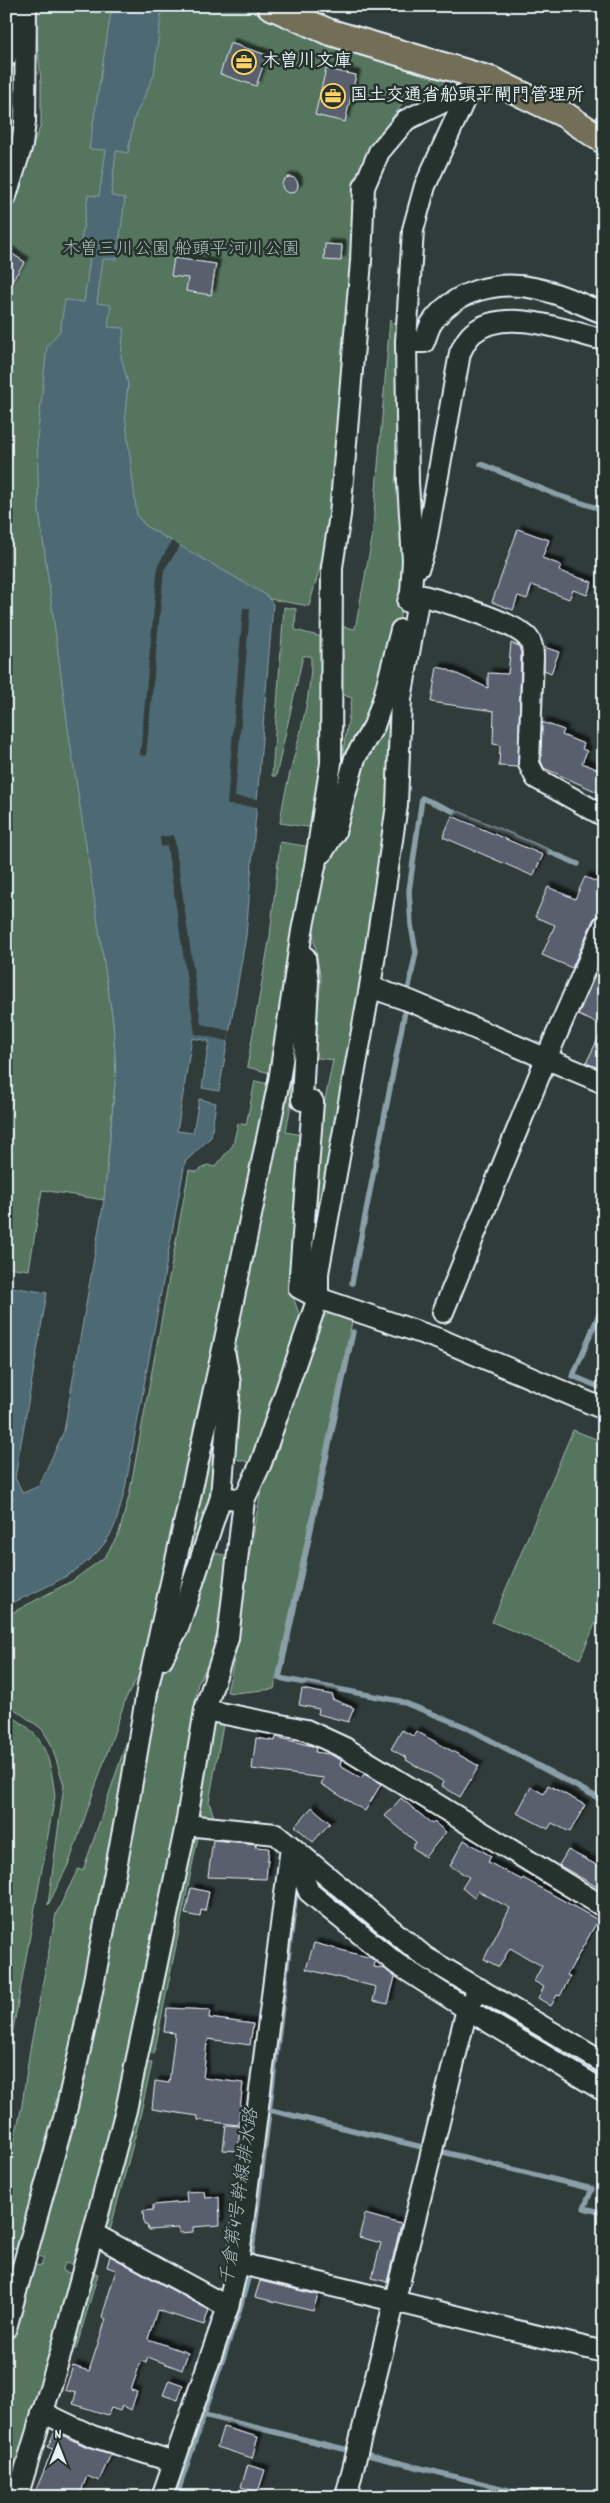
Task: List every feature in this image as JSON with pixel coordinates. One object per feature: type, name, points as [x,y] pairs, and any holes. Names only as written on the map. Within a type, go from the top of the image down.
[{"type":"main road","points":[[270,6],[329,32],[492,80],[565,116],[604,141]]},
{"type":"street","points":[[6,57],[11,28],[18,6]]},
{"type":"street","points":[[6,196],[22,145],[25,122],[26,6]]},
{"type":"street","points":[[6,2328],[66,2111],[128,1806],[148,1686],[223,1349],[279,1081],[302,931],[315,866],[332,763],[332,568],[341,505],[362,261],[364,187],[380,152],[406,120],[450,99],[467,94],[492,80]]},
{"type":"street","points":[[16,2497],[94,2234],[126,2110],[186,1825],[205,1710],[228,1638],[244,1500],[261,1463],[318,1298],[318,1273],[370,987],[397,805],[401,699],[417,608],[411,593],[413,560],[408,483],[406,342],[413,230],[425,186],[467,94]]},
{"type":"street","points":[[406,342],[424,342],[431,324],[448,307],[468,293],[485,287],[517,285],[537,288],[604,313]]},
{"type":"street","points":[[315,866],[335,832],[355,758],[374,726],[384,697],[424,548],[460,353],[471,334],[484,325],[504,320],[530,322],[604,340]]},
{"type":"street","points":[[411,593],[442,600],[508,626],[526,636],[533,648],[530,764],[536,778],[604,816]]},
{"type":"street","points":[[443,1312],[546,1059],[604,925]]},
{"type":"street","points":[[302,931],[308,982],[302,1100],[313,1102],[299,1288],[318,1298],[439,1339],[604,1409]]},
{"type":"street","points":[[370,987],[410,1001],[604,1083]]},
{"type":"street","points":[[148,1686],[178,1628],[221,1497],[230,1383],[223,1349]]},
{"type":"street","points":[[221,1497],[244,1500]]},
{"type":"street","points":[[205,1710],[306,1730],[345,1748],[604,1908]]},
{"type":"street","points":[[186,1825],[276,1834],[426,1957],[604,2063]]},
{"type":"street","points":[[291,1847],[309,1892],[397,1964],[467,2009],[604,2091]]},
{"type":"street","points":[[162,2497],[228,2307],[246,2264],[291,1847]]},
{"type":"street","points":[[346,2497],[467,2009],[480,1989]]},
{"type":"street","points":[[94,2234],[228,2307]]},
{"type":"street","points":[[246,2264],[604,2352]]},
{"type":"street","points":[[42,2412],[92,2436],[174,2462]]},
{"type":"green space","name":"木曽三川公園 船頭平河川公園","points":[[34,6],[245,6],[296,31],[437,70],[446,80],[438,91],[407,97],[371,147],[332,524],[309,606],[270,599],[147,527],[137,516],[39,510],[113,1021],[116,1073],[104,1200],[42,1190],[29,1270],[6,1267],[6,215],[41,125],[41,82]]},
{"type":"green space","points":[[390,319],[399,328],[401,424],[395,483],[404,484],[404,599],[380,702],[331,823],[352,698],[337,693],[339,626],[355,629],[372,539]]},
{"type":"green space","points":[[284,607],[296,609],[295,630],[326,638],[325,694],[318,747],[322,785],[314,828],[280,823],[283,802],[308,698],[311,656],[303,656],[276,776],[272,776]]},
{"type":"green space","points":[[402,675],[380,882],[310,1287],[316,1145],[333,1060],[312,1057],[321,980],[312,929],[322,877],[341,838],[362,759]]},
{"type":"green space","points":[[280,842],[311,847],[270,1073],[247,1067],[270,936]]},
{"type":"green space","points":[[302,992],[301,1047],[286,1132],[307,1136],[292,1294],[302,1322],[253,1463],[232,1458],[239,1382],[235,1333]]},
{"type":"green space","points":[[255,1081],[269,1084],[221,1321],[145,1664],[126,1698],[69,1863],[48,1905],[64,1785],[51,1744],[42,1729],[6,1703],[6,1616],[72,1581],[105,1557],[119,1533],[129,1496],[189,1170],[197,1172],[207,1165],[215,1167],[233,1145],[238,1123],[246,1125]]},
{"type":"green space","points":[[328,1314],[353,1317],[274,1689],[227,1692],[239,1638],[246,1569],[266,1466],[318,1321]]},
{"type":"green space","points":[[222,1392],[211,1500],[170,1625]]},
{"type":"green space","points":[[573,1430],[604,1442],[604,1603],[580,1659],[492,1622]]},
{"type":"green space","points":[[210,1552],[233,1557],[224,1634],[198,1683],[181,1787],[179,1819],[138,2032],[79,2267],[65,2263],[62,2271],[77,2275],[10,2497],[6,2497],[6,2355],[32,2264],[41,2266],[44,2258],[35,2255],[93,2035],[162,1675],[185,1629]]},
{"type":"green space","points":[[6,1714],[29,1729],[43,1747],[51,1769],[55,1796],[6,2069]]},
{"type":"green space","points":[[134,1720],[75,2034],[20,2250],[6,2246],[6,2177],[22,2105],[30,2049],[56,1914],[78,1869],[83,1871]]},
{"type":"green space","points":[[218,1723],[223,1725],[209,1802],[214,1817],[198,1816],[199,1793],[211,1724]]},
{"type":"green space","points":[[199,1832],[154,2054],[143,2050],[187,1836]]},
{"type":"green space","points":[[141,2062],[152,2063],[138,2125],[108,2238],[99,2232]]},
{"type":"green space","points":[[88,2270],[98,2274],[76,2349],[66,2347]]},
{"type":"water","points":[[112,6],[162,6],[154,75],[134,119],[128,153],[116,151],[111,196],[125,198],[117,259],[103,259],[97,303],[111,305],[108,327],[124,328],[121,356],[128,384],[125,414],[137,516],[147,527],[266,595],[273,604],[246,936],[219,1091],[202,1088],[209,1041],[192,1038],[177,1131],[193,1133],[199,1099],[216,1103],[211,1137],[185,1162],[124,1494],[112,1531],[92,1557],[66,1576],[6,1606],[6,1503],[14,1499],[6,1485],[6,1286],[47,1293],[15,1478],[23,1493],[39,1486],[64,1431],[104,1200],[116,1073],[113,1021],[69,735],[39,510],[37,440],[47,346],[60,331],[65,300],[84,302],[90,257],[79,256],[88,195],[99,196],[106,150],[89,149]]},
{"type":"pier","points":[[172,541],[180,546],[164,570],[146,756],[140,755],[158,565]]},
{"type":"pier","points":[[243,608],[250,608],[235,797],[259,799],[258,807],[227,805]]},
{"type":"pier","points":[[174,835],[201,1024],[230,1031],[228,1041],[195,1034],[167,846],[161,847],[160,837]]},
{"type":"building","points":[[230,43],[267,55],[256,86],[220,74]]},
{"type":"building","points":[[326,69],[356,75],[345,122],[315,115]]},
{"type":"building","points":[[290,177],[298,185],[290,193],[282,185]]},
{"type":"building","points":[[325,244],[342,245],[341,261],[324,260]]},
{"type":"building","points":[[6,250],[25,262],[6,289]]},
{"type":"building","points":[[174,258],[216,264],[211,295],[186,291],[188,278],[171,276]]},
{"type":"building","points":[[518,529],[549,540],[542,558],[561,565],[559,571],[592,582],[587,595],[573,590],[569,599],[532,585],[527,599],[518,596],[513,610],[492,602]]},
{"type":"building","points":[[511,643],[519,646],[521,654],[518,767],[499,766],[500,745],[493,744],[494,711],[431,702],[437,667],[446,669],[488,688],[488,673],[508,674]]},
{"type":"building","points":[[544,647],[559,652],[551,673],[544,670]]},
{"type":"building","points":[[542,722],[564,730],[562,735],[584,744],[582,749],[587,751],[582,763],[604,772],[604,795],[544,768],[541,761]]},
{"type":"building","points":[[452,816],[543,855],[533,876],[443,837]]},
{"type":"building","points":[[585,877],[604,885],[604,913],[597,915],[593,920],[572,968],[542,955],[555,925],[535,917],[548,887],[575,899]]},
{"type":"building","points":[[604,955],[604,1026],[578,1015]]},
{"type":"building","points":[[604,1027],[604,1070],[586,1063]]},
{"type":"building","points":[[302,1689],[333,1695],[332,1699],[354,1708],[348,1722],[318,1714],[319,1709],[299,1705]]},
{"type":"building","points":[[402,1730],[413,1736],[416,1731],[479,1766],[460,1797],[442,1786],[444,1782],[391,1749]]},
{"type":"building","points":[[276,1737],[312,1746],[316,1748],[315,1752],[329,1754],[341,1760],[340,1766],[361,1778],[364,1774],[381,1784],[365,1811],[321,1784],[324,1778],[252,1769],[256,1738],[275,1741]]},
{"type":"building","points":[[548,1785],[585,1805],[570,1832],[552,1823],[548,1829],[517,1813],[531,1787],[544,1794]]},
{"type":"building","points":[[401,1798],[432,1824],[434,1822],[446,1832],[425,1857],[412,1847],[416,1842],[385,1816]]},
{"type":"building","points":[[312,1807],[330,1823],[313,1842],[295,1826]]},
{"type":"building","points":[[213,1840],[256,1844],[255,1847],[269,1848],[266,1879],[208,1877]]},
{"type":"building","points":[[464,1840],[491,1856],[488,1862],[522,1880],[523,1878],[598,1920],[567,1975],[570,1977],[560,1996],[557,1995],[551,2006],[538,1998],[544,1987],[534,1981],[542,1966],[510,1948],[499,1967],[484,1959],[510,1908],[478,1891],[474,1898],[462,1888],[469,1877],[450,1866]]},
{"type":"building","points":[[568,1850],[604,1869],[604,1891],[559,1865]]},
{"type":"building","points":[[191,1888],[209,1892],[205,1911],[201,1910],[200,1917],[185,1914]]},
{"type":"building","points":[[314,1943],[371,1958],[375,1962],[374,1967],[385,1969],[395,1977],[388,2004],[373,2001],[376,1987],[306,1969]]},
{"type":"building","points":[[167,2008],[210,2010],[209,2018],[253,2024],[250,2045],[208,2039],[207,2043],[203,2078],[243,2083],[238,2125],[198,2120],[198,2116],[152,2109],[155,2081],[169,2083],[175,2033],[164,2032]]},
{"type":"building","points":[[226,2125],[240,2126],[238,2151],[223,2150]]},
{"type":"building","points":[[204,2191],[205,2198],[219,2197],[220,2225],[193,2227],[193,2232],[179,2233],[179,2228],[148,2230],[147,2225],[144,2225],[143,2211],[153,2210],[153,2205],[187,2202],[186,2192]]},
{"type":"building","points":[[365,2214],[401,2224],[387,2282],[372,2278],[381,2243],[359,2237]]},
{"type":"building","points":[[110,2256],[209,2310],[204,2325],[157,2310],[148,2339],[188,2353],[182,2370],[148,2357],[146,2363],[141,2361],[131,2390],[137,2392],[131,2410],[122,2405],[120,2411],[111,2408],[108,2415],[73,2404],[76,2393],[65,2390],[73,2366],[89,2371],[106,2319],[102,2317],[116,2270],[107,2267]]},
{"type":"building","points":[[260,2281],[318,2295],[313,2311],[255,2297]]},
{"type":"building","points":[[169,2380],[183,2385],[178,2400],[163,2395]]},
{"type":"building","points":[[223,2427],[258,2437],[252,2458],[217,2447]]},
{"type":"building","points":[[55,2432],[87,2447],[111,2454],[99,2481],[87,2476],[79,2497],[33,2497],[53,2449],[47,2447]]},
{"type":"building","points":[[248,2465],[265,2470],[258,2492],[241,2487]]},
{"type":"waterway","points":[[481,464],[557,495],[604,510]]},
{"type":"waterway","points":[[408,991],[416,952],[411,925],[409,891],[422,798],[578,864]]},
{"type":"waterway","points":[[352,1283],[406,1006]]},
{"type":"waterway","points":[[604,1302],[573,1376],[604,1389]]},
{"type":"waterway","points":[[353,1332],[279,1678],[400,1701],[466,1727],[604,1801]]},
{"type":"waterway","name":"千倉第4号幹線排水路","points":[[176,2497],[239,2311],[249,2275],[296,1892]]},
{"type":"waterway","points":[[270,2110],[426,2148]]},
{"type":"waterway","points":[[439,2151],[592,2189],[584,2208],[604,2213]]},
{"type":"waterway","points":[[204,2415],[352,2451]]},
{"type":"waterway","points":[[364,2454],[537,2497]]},
{"type":"place","name":"木曽川文庫","points":[[244,62]]},
{"type":"place","name":"国土交通省船頭平閘門管理所","points":[[333,96]]}]
